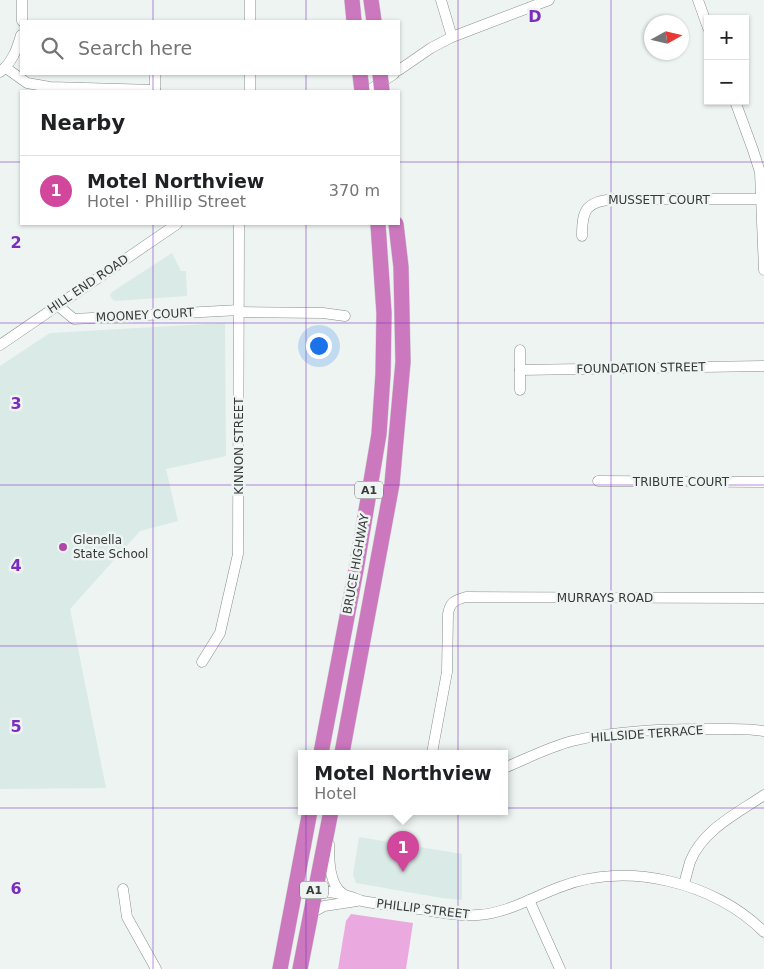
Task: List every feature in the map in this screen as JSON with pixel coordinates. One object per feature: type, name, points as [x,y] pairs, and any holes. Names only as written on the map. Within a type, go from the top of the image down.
[{"type":"highway","points":[[352,0],[354,20]]},
{"type":"highway","points":[[371,0],[374,20]]},
{"type":"highway","points":[[360,75],[362,90]]},
{"type":"highway","name":"BRUCE HIGHWAY","points":[[322,750],[356,570],[379,434],[383,374],[384,313],[378,225]]},
{"type":"highway","name":"BRUCE HIGHWAY","points":[[343,750],[392,484],[402,362],[401,267],[396,225]]},
{"type":"highway","name":"A1","points":[[280,969],[309,815]]},
{"type":"highway","name":"A1","points":[[300,969],[314,890],[330,818]]},
{"type":"highway","points":[[288,969],[300,901],[306,894],[314,890]]},
{"type":"street","points":[[22,0],[22,20]]},
{"type":"street","points":[[250,0],[250,20]]},
{"type":"street","points":[[441,0],[452,37]]},
{"type":"street","points":[[400,69],[431,48],[452,37],[549,0]]},
{"type":"street","points":[[698,0],[704,17]]},
{"type":"street","points":[[20,38],[16,51],[3,70],[27,83],[50,87],[155,90],[155,75]]},
{"type":"street","points":[[250,75],[250,90]]},
{"type":"street","points":[[378,85],[393,75]]},
{"type":"street","points":[[736,105],[760,172],[764,270]]},
{"type":"street","name":"MUSSETT COURT","points":[[582,236],[582,225],[587,209],[593,203],[602,200],[761,199]]},
{"type":"street","name":"HILL END ROAD","points":[[0,345],[176,225]]},
{"type":"street","name":"KINNON STREET","points":[[202,662],[220,633],[238,554],[239,225]]},
{"type":"street","name":"MOONEY COURT","points":[[57,305],[73,319],[239,311],[323,313],[345,316]]},
{"type":"street","points":[[520,350],[520,390]]},
{"type":"street","name":"FOUNDATION STREET","points":[[520,370],[764,367]]},
{"type":"street","name":"TRIBUTE COURT","points":[[598,481],[764,482]]},
{"type":"street","name":"MURRAYS ROAD","points":[[433,750],[447,672],[450,606],[455,600],[466,597],[764,598]]},
{"type":"street","name":"HILLSIDE TERRACE","points":[[508,766],[570,742],[595,736],[700,729],[755,729],[764,731]]},
{"type":"street","points":[[684,884],[691,860],[704,840],[714,830],[764,795]]},
{"type":"street","points":[[330,818],[329,851],[332,875],[336,887],[343,894]]},
{"type":"street","name":"PHILLIP STREET","points":[[360,900],[460,916],[481,915],[514,908],[561,886],[599,878],[622,876],[652,878],[684,884],[724,902],[756,924],[764,932]]},
{"type":"street","points":[[123,889],[127,917],[156,969]]},
{"type":"street","points":[[314,890],[343,894],[360,900]]},
{"type":"street","points":[[310,914],[324,906],[360,900]]},
{"type":"street","points":[[529,900],[560,969]]},
{"type":"shaded area","points":[[172,253],[181,271],[186,271],[187,296],[115,301],[112,299],[110,295],[112,292]]},
{"type":"shaded area","name":"Glenella State School","points":[[225,323],[226,456],[166,469],[178,521],[140,531],[70,609],[106,788],[0,789],[0,366],[50,333]]},
{"type":"shaded area","points":[[359,837],[462,854],[462,900],[356,883],[353,875]]},
{"type":"shaded area","points":[[351,914],[413,923],[406,969],[338,969],[346,921]]},
{"type":"place","name":"Glenella State School","points":[[63,547]]},
{"type":"place","name":"Motel Northview","points":[[403,872]]}]
